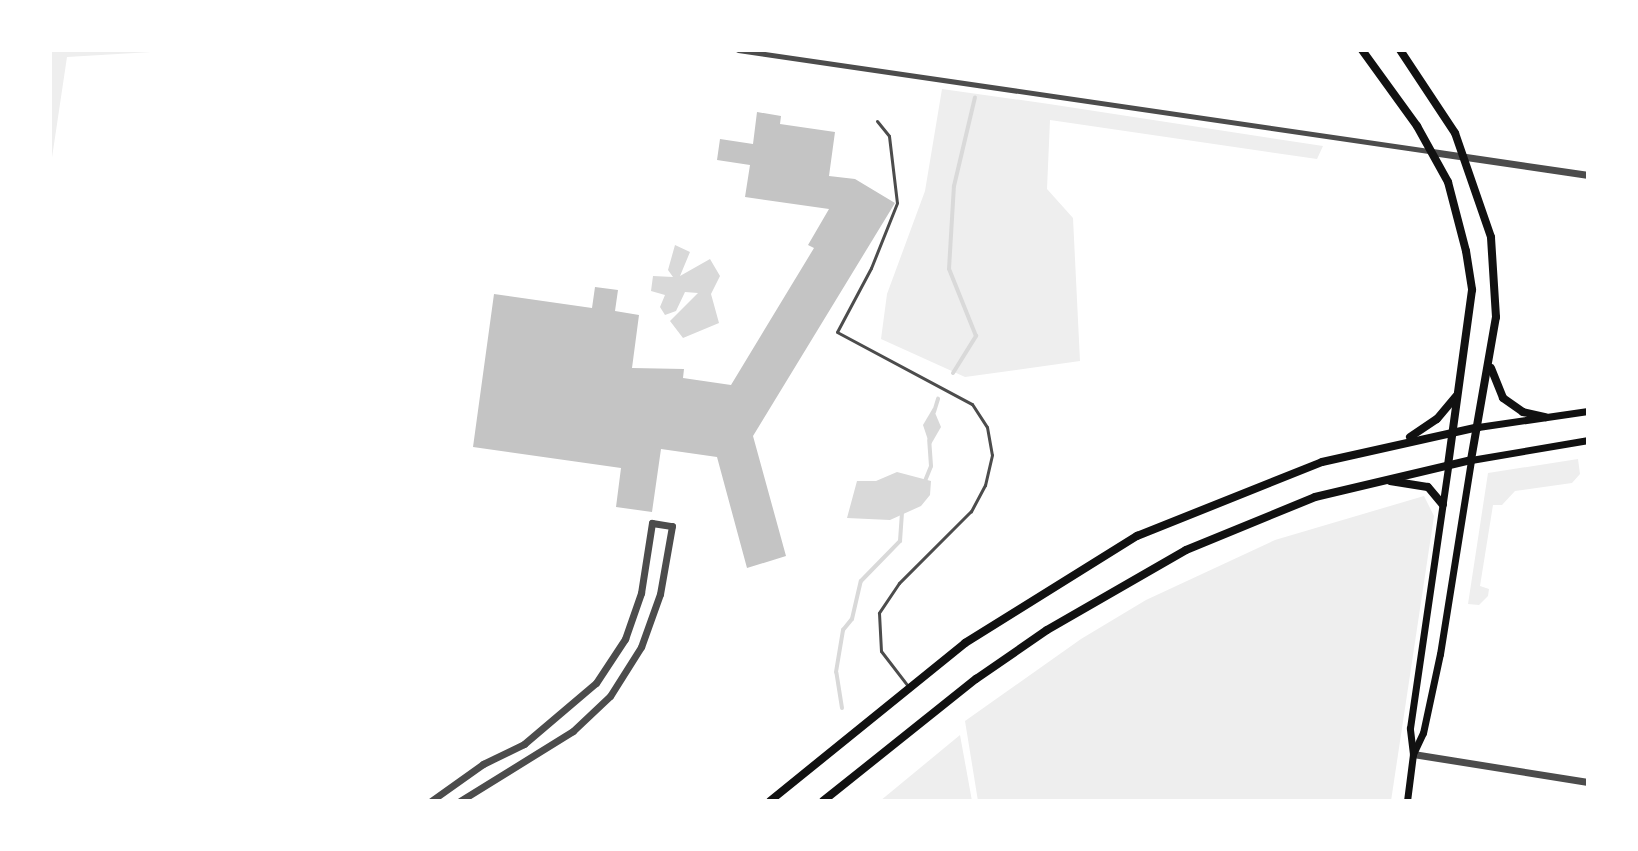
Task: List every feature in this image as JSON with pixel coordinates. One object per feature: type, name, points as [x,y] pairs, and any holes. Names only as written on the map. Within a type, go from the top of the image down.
[{"type":"main road","points":[[1362,50],[1432,152],[1451,192],[1472,290],[1410,728],[1413,754],[1407,801]]},
{"type":"main road","points":[[1400,50],[1465,156],[1491,237],[1496,286],[1490,364],[1471,460],[1443,641],[1423,733],[1413,754]]},
{"type":"main road","points":[[1490,364],[1503,398],[1523,412],[1545,417]]},
{"type":"main road","points":[[1390,444],[1437,419],[1459,392]]},
{"type":"main road","points":[[770,801],[965,643],[1137,536],[1322,462],[1390,444],[1478,427],[1588,411]]},
{"type":"main road","points":[[823,801],[976,679],[1073,614],[1247,522],[1377,480],[1588,440]]},
{"type":"main road","points":[[1377,480],[1428,487],[1443,505]]},
{"type":"street","points":[[738,50],[1588,175]]},
{"type":"street","points":[[431,801],[483,764],[524,744],[596,683],[625,639],[637,605],[652,523],[672,526],[660,594],[641,647],[610,696],[573,731],[460,801]]},
{"type":"street","points":[[1413,754],[1588,782]]},
{"type":"lane","points":[[877,121],[889,136],[897,203],[871,268],[837,332],[972,404],[987,427],[992,455],[985,485],[971,511],[899,583],[879,613],[881,651],[911,689]]},
{"type":"shaded area","points":[[50,50],[185,50],[67,57],[50,171]]},
{"type":"shaded area","points":[[942,89],[1323,146],[1317,159],[1050,120],[1047,189],[1073,218],[1080,361],[965,377],[881,339],[887,294],[925,191]]},
{"type":"shaded area","points":[[675,245],[690,252],[680,276],[710,259],[720,276],[711,294],[719,323],[683,338],[670,321],[698,293],[685,292],[676,311],[665,315],[660,307],[665,295],[651,291],[653,276],[673,277],[668,270]]},
{"type":"shaded area","points":[[933,408],[941,427],[930,446],[923,425]]},
{"type":"shaded area","points":[[1578,459],[1580,474],[1572,483],[1515,491],[1502,505],[1493,505],[1480,586],[1489,589],[1488,596],[1479,605],[1468,604],[1488,473]]},
{"type":"shaded area","points":[[897,472],[931,481],[930,495],[921,506],[890,520],[847,518],[857,481],[876,481]]},
{"type":"shaded area","points":[[1424,496],[1434,516],[1391,801],[978,801],[965,721],[1081,639],[1146,600],[1275,540]]},
{"type":"shaded area","points":[[960,735],[972,801],[880,801]]},
{"type":"building","points":[[757,112],[781,116],[780,124],[835,132],[829,176],[855,179],[895,203],[753,436],[786,556],[747,568],[717,457],[661,449],[652,512],[616,507],[621,468],[473,447],[494,294],[592,308],[595,287],[618,290],[615,311],[639,315],[632,368],[684,369],[683,378],[731,385],[814,248],[808,245],[829,209],[745,197],[750,165],[717,160],[720,139],[753,144]]},
{"type":"waterway","points":[[953,373],[976,336],[949,269],[954,186],[975,97]]},
{"type":"waterway","points":[[934,412],[938,399]]},
{"type":"waterway","points":[[925,481],[931,466],[929,440]]},
{"type":"waterway","points":[[842,708],[836,672],[843,630],[852,619],[861,581],[900,541],[902,513]]}]
